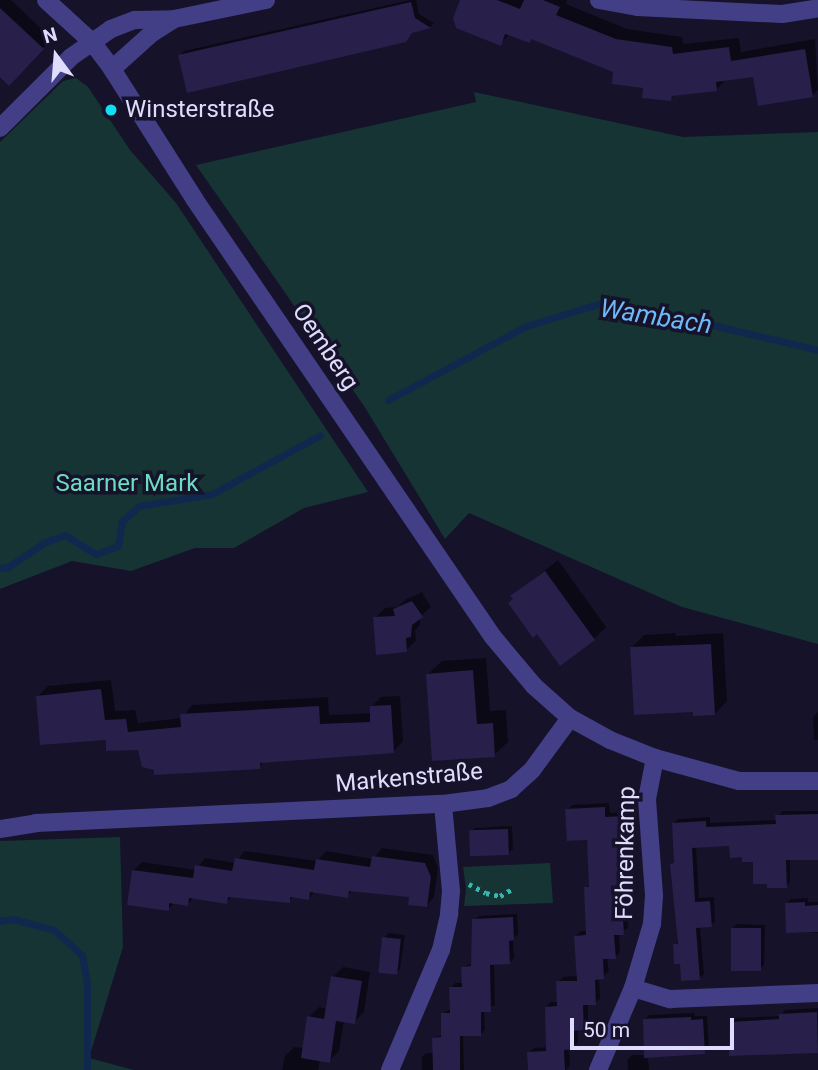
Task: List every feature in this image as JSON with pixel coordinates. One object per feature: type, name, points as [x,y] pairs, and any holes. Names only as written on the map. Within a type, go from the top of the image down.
[{"type":"street","name":"Oemberg","points":[[46,0],[92,42],[112,69],[195,200],[493,637],[534,686],[570,718]]},
{"type":"street","points":[[599,0],[659,9],[782,14],[811,9],[818,26]]},
{"type":"street","points":[[0,128],[71,57],[111,29],[135,20],[174,19],[257,1]]},
{"type":"street","points":[[112,69],[152,33],[174,19]]},
{"type":"street","points":[[570,718],[610,740],[655,758],[739,781],[818,781]]},
{"type":"street","name":"Markenstraße","points":[[0,829],[36,823],[443,804],[488,798],[511,789],[532,770],[570,718]]},
{"type":"street","name":"Föhrenkamp","points":[[598,1070],[633,988],[652,924],[654,895],[647,799],[655,758]]},
{"type":"street","points":[[390,1070],[441,950],[449,914],[449,875],[443,804]]},
{"type":"street","points":[[633,988],[670,999],[818,993]]},
{"type":"path","points":[[449,875],[486,893],[500,896],[512,889]]},
{"type":"green space","name":"Saarner Mark","points":[[76,78],[88,87],[130,150],[176,203],[368,492],[304,508],[234,548],[195,548],[131,571],[72,561],[0,589],[0,142],[63,81]]},
{"type":"green space","points":[[474,92],[683,137],[818,132],[818,644],[682,607],[469,513],[445,539],[364,406],[196,165],[476,102]]},
{"type":"green space","points":[[120,837],[123,947],[89,1058],[134,1070],[0,1070],[0,841]]},
{"type":"green space","points":[[550,863],[553,903],[464,906],[466,889],[463,867]]},
{"type":"building","points":[[460,0],[497,0],[520,9],[524,0],[543,0],[560,7],[556,15],[616,39],[672,47],[673,54],[729,47],[731,61],[805,49],[813,97],[758,106],[753,77],[716,82],[717,91],[672,96],[671,101],[642,98],[643,88],[612,84],[613,72],[531,39],[530,43],[505,34],[501,46],[456,28],[453,18]]},
{"type":"building","points":[[411,2],[415,18],[431,28],[412,33],[406,42],[187,93],[178,55]]},
{"type":"building","points":[[0,8],[44,49],[9,86],[0,77]]},
{"type":"building","points":[[545,571],[595,640],[560,666],[537,634],[533,638],[508,603],[513,599],[510,596]]},
{"type":"building","points":[[412,601],[423,617],[412,625],[411,637],[406,638],[407,652],[376,655],[373,617],[395,616],[393,609]]},
{"type":"building","points":[[711,644],[715,715],[693,716],[693,712],[634,715],[630,647]]},
{"type":"building","points":[[473,670],[477,724],[493,723],[495,757],[432,761],[426,674]]},
{"type":"building","points":[[101,689],[105,720],[126,719],[128,732],[181,727],[180,714],[319,706],[320,724],[370,722],[370,706],[391,705],[394,753],[260,763],[260,769],[154,775],[154,770],[142,767],[138,750],[106,751],[106,740],[40,745],[36,696]]},
{"type":"building","points":[[605,807],[605,817],[626,816],[628,860],[625,860],[626,885],[621,885],[624,935],[614,935],[616,959],[603,959],[604,979],[595,980],[596,1005],[583,1005],[584,1030],[573,1031],[574,1049],[564,1050],[565,1070],[528,1070],[527,1052],[546,1051],[545,1007],[557,1006],[556,981],[577,981],[574,936],[586,935],[584,887],[589,887],[587,840],[567,841],[565,809]]},
{"type":"building","points":[[818,814],[818,860],[786,860],[787,888],[767,888],[767,884],[753,884],[753,862],[742,862],[742,857],[730,858],[729,846],[692,848],[695,902],[710,901],[712,927],[696,928],[700,980],[681,981],[680,964],[674,964],[673,944],[678,944],[670,864],[674,863],[672,823],[706,821],[706,827],[776,824],[775,815]]},
{"type":"building","points":[[508,829],[509,855],[470,856],[469,830]]},
{"type":"building","points":[[372,856],[425,863],[431,877],[427,907],[408,905],[409,897],[349,891],[348,898],[310,892],[309,900],[290,897],[290,903],[228,897],[227,904],[189,898],[188,906],[169,903],[169,911],[127,905],[132,870],[193,878],[195,865],[232,871],[235,858],[314,870],[316,859],[370,867]]},
{"type":"building","points":[[805,902],[805,906],[818,905],[818,932],[786,933],[785,903]]},
{"type":"building","points":[[513,917],[514,940],[509,941],[510,964],[490,965],[491,1012],[481,1012],[481,1036],[460,1036],[460,1070],[433,1070],[432,1038],[441,1037],[441,1013],[450,1013],[449,987],[462,987],[461,967],[471,966],[472,919]]},
{"type":"building","points":[[731,928],[761,928],[761,971],[731,971]]},
{"type":"building","points":[[382,937],[401,939],[397,975],[378,973]]},
{"type":"building","points":[[331,976],[362,981],[355,1024],[336,1021],[330,1063],[301,1058],[307,1016],[324,1019]]},
{"type":"building","points":[[817,1012],[818,1053],[729,1056],[730,1022],[779,1019],[779,1014]]},
{"type":"building","points":[[691,1017],[691,1020],[703,1019],[705,1054],[644,1058],[643,1019]]},
{"type":"waterway","name":"Wambach","points":[[388,400],[526,326],[598,304],[670,315],[818,350]]},
{"type":"waterway","name":"Wambach","points":[[0,568],[8,567],[45,542],[65,535],[96,554],[118,546],[122,521],[139,506],[212,494],[320,435]]},
{"type":"waterway","points":[[0,921],[13,919],[54,930],[82,955],[87,984],[87,1070]]},
{"type":"place","name":"Winsterstraße","points":[[111,110]]}]
